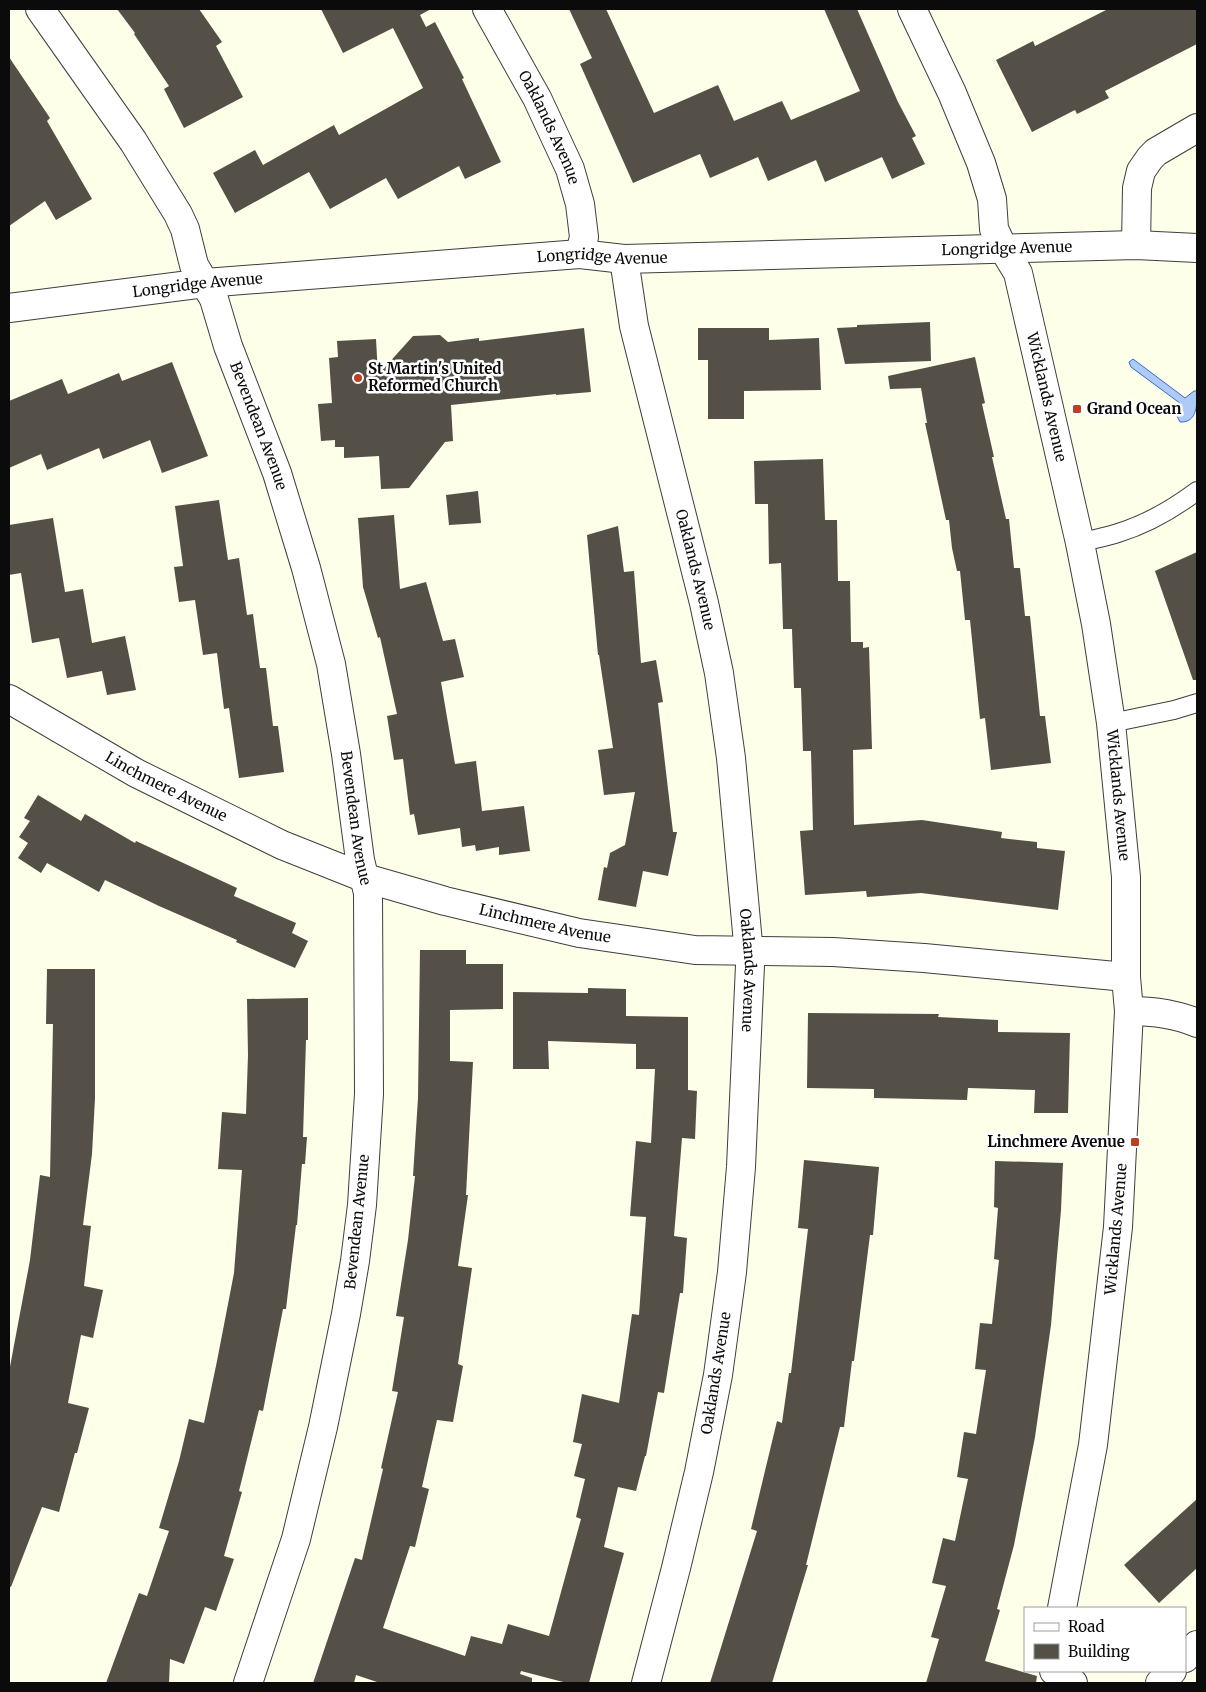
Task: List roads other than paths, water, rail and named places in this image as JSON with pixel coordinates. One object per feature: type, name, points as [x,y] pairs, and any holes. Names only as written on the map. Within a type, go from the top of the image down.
[{"type":"street","name":"Bevendean Avenue","points":[[40,9],[133,141],[178,214],[185,229],[194,265],[214,300],[228,346],[277,473],[306,568],[331,664],[346,754],[360,860],[368,893],[369,1094],[362,1205],[355,1260],[323,1427],[296,1539],[248,1683]]},
{"type":"street","name":"Oaklands Avenue","points":[[487,9],[537,98],[570,169],[577,191],[584,237],[580,254]]},
{"type":"street","name":"Wicklands Avenue","points":[[912,9],[952,93],[981,163],[992,199],[994,229],[1018,273],[1080,543],[1096,624],[1111,723],[1126,877],[1126,978],[1129,1011],[1118,1227],[1093,1445],[1062,1607]]},
{"type":"street","points":[[1136,245],[1137,188],[1141,171],[1156,152],[1197,128]]},
{"type":"street","name":"Longridge Avenue","points":[[9,308],[205,283],[580,254],[624,259],[1136,245],[1197,248]]},
{"type":"street","name":"Oaklands Avenue","points":[[624,259],[634,326],[704,604],[719,673],[733,780],[750,964],[741,1167],[732,1272],[719,1366],[699,1472],[646,1683]]},
{"type":"street","name":"Linchmere Avenue","points":[[9,699],[136,773],[282,845],[365,878],[445,901],[579,933],[695,950],[833,952],[924,958],[1126,978]]},
{"type":"street","points":[[1129,1011],[1147,1011],[1186,1018],[1197,1023]]},
{"type":"street","points":[[1186,1657],[1197,1645]]},
{"type":"street","points":[[1056,1672],[1073,1683]]},
{"type":"street","points":[[1160,1683],[1171,1672]]},
{"type":"lane","points":[[1080,543],[1134,528],[1166,512],[1197,490]]},
{"type":"lane","points":[[1111,723],[1174,710],[1197,703]]},
{"type":"water","points":[[1133,359],[1185,398],[1194,391],[1197,391],[1195,411],[1190,419],[1180,422],[1176,414],[1181,404],[1131,367],[1129,362]]},
{"type":"place","name":"St Martin's United Reformed Church","points":[[358,378]]},
{"type":"place","name":"Grand Ocean","points":[[1077,409]]},
{"type":"place","name":"Linchmere Avenue","points":[[1135,1142]]}]
